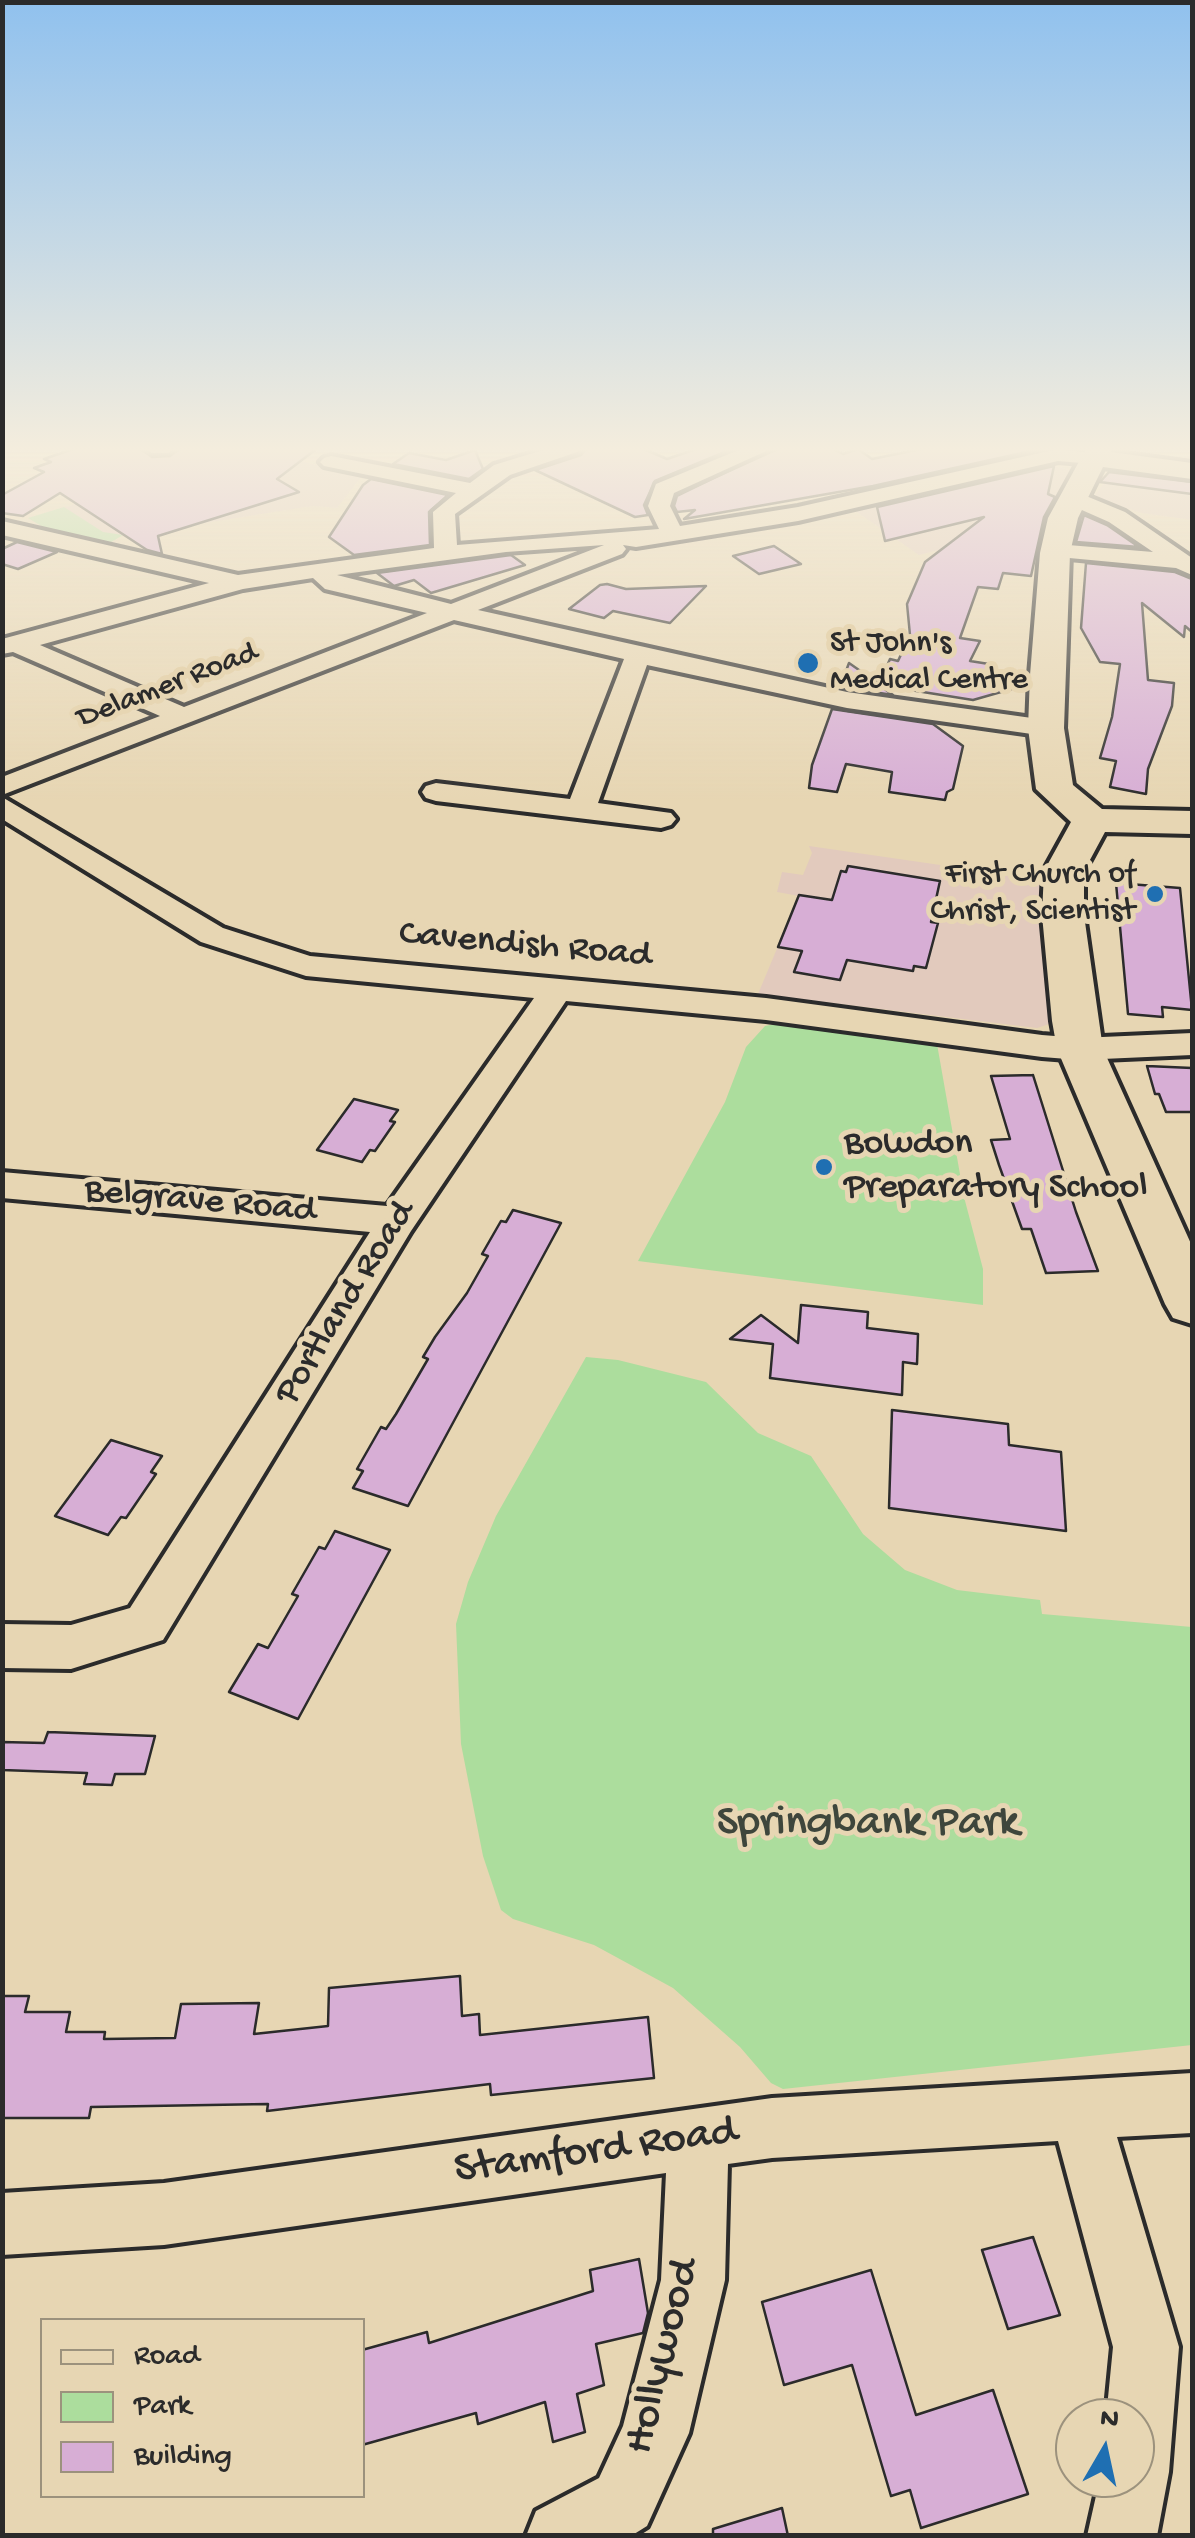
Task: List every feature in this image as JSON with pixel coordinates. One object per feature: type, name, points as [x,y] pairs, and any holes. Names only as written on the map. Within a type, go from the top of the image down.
[{"type":"main road","points":[[1055,565],[1046,728],[1054,789],[1092,820],[1192,822]]},
{"type":"main road","points":[[1092,820],[1064,871],[1067,971],[1080,1048],[1192,1304]]},
{"type":"street","points":[[159,565],[241,582]]},
{"type":"street","points":[[10,646],[241,582],[349,565]]},
{"type":"street","name":"Delamer Road","points":[[2,787],[571,566]]},
{"type":"street","points":[[318,570],[334,584],[638,655],[847,700],[1046,728]]},
{"type":"street","points":[[10,646],[183,716]]},
{"type":"street","points":[[581,809],[638,655]]},
{"type":"street","points":[[436,792],[661,819]]},
{"type":"street","name":"Cavendish Road","points":[[2,806],[212,935],[306,966],[766,1009],[1080,1048],[1192,1044]]},
{"type":"street","name":"Portland Road","points":[[2,1646],[72,1647],[146,1625],[397,1221],[557,989]]},
{"type":"street","name":"Belgrave Road","points":[[2,1185],[397,1221]]},
{"type":"street","name":"Stamford Road","points":[[2,2224],[164,2214],[772,2128],[1192,2103]]},
{"type":"street","points":[[1079,2108],[1146,2347],[1141,2398]]},
{"type":"street","name":"Hollywood","points":[[561,2536],[624,2502],[655,2433],[693,2280],[698,2139]]},
{"type":"street","points":[[1122,2536],[1129,2498]]},
{"type":"shaded area","name":"Bowdon Preparatory School","points":[[809,846],[1044,880],[1052,1023],[1037,1028],[758,994],[799,896],[777,892],[782,872],[803,875],[812,853]]},
{"type":"green space","name":"Bowdon Preparatory School","points":[[775,1024],[937,1044],[964,1197],[983,1269],[983,1305],[638,1261],[725,1102],[746,1047],[765,1026]]},
{"type":"green space","name":"Springbank Park","points":[[586,1357],[618,1360],[706,1382],[758,1433],[811,1456],[863,1534],[905,1570],[957,1590],[1040,1600],[1042,1614],[1192,1627],[1192,2045],[783,2089],[771,2083],[740,2047],[673,1988],[594,1945],[513,1919],[501,1910],[483,1856],[461,1744],[456,1624],[468,1582],[496,1516]]},
{"type":"building","points":[[433,565],[524,565],[431,593],[414,580],[394,586],[377,573]]},
{"type":"building","points":[[747,565],[795,565],[759,574]]},
{"type":"building","points":[[924,565],[1033,565],[1031,576],[1003,573],[998,589],[978,587],[960,638],[980,641],[970,661],[989,664],[1015,688],[973,700],[879,685],[893,695],[840,687],[849,663],[879,684],[890,659],[898,661],[910,635],[907,604]]},
{"type":"building","points":[[1086,565],[1175,572],[1192,579],[1192,632],[1185,626],[1184,637],[1142,603],[1148,680],[1174,683],[1172,706],[1148,769],[1146,794],[1110,787],[1116,761],[1100,758],[1112,717],[1120,664],[1100,662],[1081,628]]},
{"type":"building","points":[[600,585],[626,589],[706,586],[670,623],[613,611],[604,618],[569,609]]},
{"type":"building","points":[[832,709],[933,724],[963,746],[953,789],[947,792],[945,800],[889,792],[892,772],[846,764],[837,792],[809,788],[812,765]]},
{"type":"building","points":[[848,866],[940,881],[931,922],[938,923],[926,968],[914,966],[913,971],[847,960],[840,980],[794,972],[802,951],[778,947],[799,895],[832,900],[841,871],[846,872]]},
{"type":"building","points":[[1116,883],[1180,888],[1192,1010],[1162,1007],[1163,1017],[1128,1014]]},
{"type":"building","points":[[1147,1066],[1192,1068],[1192,1112],[1166,1112],[1159,1094],[1155,1094]]},
{"type":"building","points":[[1033,1075],[1098,1271],[1046,1273],[1031,1229],[1022,1229],[999,1165],[991,1140],[1010,1139],[991,1076]]},
{"type":"building","points":[[354,1099],[398,1110],[390,1121],[395,1122],[375,1151],[370,1150],[362,1162],[317,1150]]},
{"type":"building","points":[[513,1210],[561,1223],[408,1506],[353,1488],[363,1471],[357,1469],[381,1427],[386,1429],[396,1414],[428,1359],[423,1357],[488,1256],[482,1254],[501,1221],[506,1222]]},
{"type":"building","points":[[801,1305],[868,1312],[867,1328],[918,1334],[917,1364],[903,1362],[902,1395],[770,1378],[773,1344],[730,1339],[761,1315],[798,1343]]},
{"type":"building","points":[[892,1410],[1008,1424],[1009,1445],[1061,1452],[1066,1531],[889,1508]]},
{"type":"building","points":[[111,1440],[162,1456],[151,1472],[156,1474],[126,1518],[121,1517],[108,1535],[55,1516]]},
{"type":"building","points":[[335,1531],[390,1550],[298,1719],[229,1692],[258,1644],[268,1648],[298,1596],[292,1594],[319,1547],[325,1549]]},
{"type":"building","points":[[48,1732],[155,1736],[145,1774],[115,1774],[112,1785],[84,1784],[87,1773],[2,1770],[2,1742],[44,1743]]},
{"type":"building","points":[[460,1976],[462,2016],[479,2014],[480,2035],[648,2017],[654,2078],[491,2095],[490,2084],[267,2111],[268,2104],[91,2107],[89,2118],[2,2118],[2,1996],[29,1996],[25,2012],[70,2012],[66,2032],[105,2032],[104,2039],[175,2038],[181,2004],[259,2003],[254,2034],[328,2026],[329,1988]]},
{"type":"building","points":[[1033,2237],[1060,2315],[1008,2329],[982,2250]]},
{"type":"building","points":[[639,2259],[648,2313],[643,2333],[596,2344],[604,2385],[577,2394],[585,2432],[553,2442],[545,2402],[478,2424],[476,2413],[365,2444],[365,2349],[427,2332],[429,2343],[593,2291],[590,2270]]},
{"type":"building","points":[[871,2270],[916,2415],[993,2390],[1028,2494],[921,2528],[910,2490],[891,2496],[852,2365],[784,2385],[762,2302]]},
{"type":"building","points":[[782,2508],[788,2536],[713,2536],[713,2529]]},
{"type":"place","name":"St John's Medical Centre","points":[[808,663]]},
{"type":"place","name":"First Church of Christ, Scientist","points":[[1155,894]]},
{"type":"place","name":"Bowdon Preparatory School","points":[[824,1167]]}]
